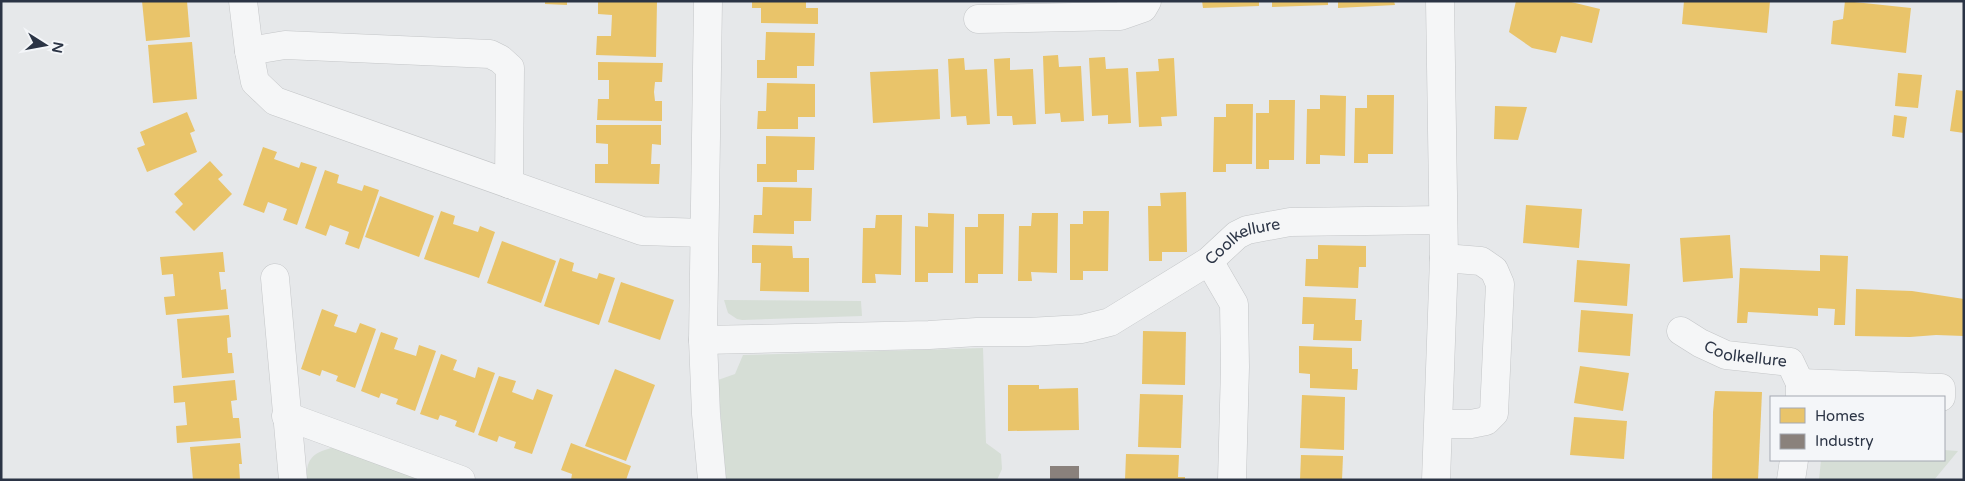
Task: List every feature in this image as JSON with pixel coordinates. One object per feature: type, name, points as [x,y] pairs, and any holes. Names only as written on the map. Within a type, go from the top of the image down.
[{"type":"street","points":[[243,1],[255,82],[275,101],[642,231],[704,233]]},
{"type":"street","points":[[708,1],[704,340],[706,414],[712,480]]},
{"type":"street","points":[[978,19],[1034,10],[1120,16],[1143,8],[1147,1]]},
{"type":"street","points":[[1436,480],[1444,258],[1440,1]]},
{"type":"street","points":[[249,50],[285,45],[490,54],[500,59],[510,68],[509,184]]},
{"type":"street","name":"Coolkellure","points":[[1232,480],[1235,367],[1234,304],[1209,261],[1237,235],[1246,230],[1290,222],[1443,220]]},
{"type":"street","points":[[1439,424],[1479,423],[1486,421],[1494,413],[1500,284],[1494,270],[1481,261],[1444,258]]},
{"type":"street","points":[[704,340],[929,335],[1082,329],[1110,322],[1209,261]]},
{"type":"street","points":[[275,278],[292,480]]},
{"type":"street","name":"Coolkellure","points":[[1682,331],[1700,343],[1726,354],[1790,362],[1800,390],[1941,388],[1941,396]]},
{"type":"street","points":[[286,416],[461,480]]},
{"type":"street","points":[[1791,480],[1794,461]]},
{"type":"shaded area","points":[[724,300],[861,301],[862,316],[742,320],[728,313]]},
{"type":"shaded area","points":[[983,348],[986,443],[1001,454],[1002,469],[997,480],[726,480],[718,380],[735,374],[743,355]]},
{"type":"shaded area","points":[[335,447],[423,480],[307,480],[308,466],[313,457],[322,451]]},
{"type":"shaded area","points":[[1945,450],[1958,451],[1934,480],[1819,480],[1821,461],[1945,461]]},
{"type":"building: Homes","points":[[142,1],[187,1],[190,37],[146,41]]},
{"type":"building: Homes","points":[[545,1],[567,1],[567,5],[545,4]]},
{"type":"building: Homes","points":[[598,1],[657,1],[656,57],[596,55],[597,36],[611,36],[612,15],[598,14]]},
{"type":"building: Homes","points":[[752,1],[806,1],[806,8],[818,8],[818,24],[761,23],[761,8],[752,8]]},
{"type":"building: Homes","points":[[1202,1],[1259,1],[1259,6],[1203,8]]},
{"type":"building: Homes","points":[[1272,1],[1328,1],[1328,5],[1272,7]]},
{"type":"building: Homes","points":[[1338,1],[1394,1],[1395,5],[1338,8]]},
{"type":"building: Homes","points":[[1516,1],[1567,1],[1600,9],[1592,43],[1561,36],[1556,53],[1532,48],[1509,32]]},
{"type":"building: Homes","points":[[1684,1],[1770,1],[1767,33],[1682,24]]},
{"type":"building: Homes","points":[[1845,1],[1911,8],[1906,53],[1831,44],[1833,21],[1843,19]]},
{"type":"building: Homes","points":[[766,32],[815,33],[814,66],[797,66],[797,78],[757,78],[757,60],[765,60]]},
{"type":"building: Homes","points":[[192,42],[197,99],[153,103],[148,45]]},
{"type":"building: Homes","points":[[1058,55],[1059,67],[1081,66],[1084,121],[1061,122],[1060,113],[1045,114],[1043,56]]},
{"type":"building: Homes","points":[[1105,57],[1106,69],[1128,68],[1131,123],[1108,124],[1108,115],[1092,116],[1089,58]]},
{"type":"building: Homes","points":[[964,58],[965,70],[987,69],[990,124],[967,125],[966,116],[951,117],[948,59]]},
{"type":"building: Homes","points":[[1010,58],[1010,70],[1033,69],[1036,124],[1013,125],[1012,116],[997,116],[994,59]]},
{"type":"building: Homes","points":[[1174,58],[1177,116],[1161,117],[1162,126],[1139,127],[1136,72],[1159,71],[1158,59]]},
{"type":"building: Homes","points":[[598,62],[663,63],[662,82],[655,82],[654,92],[655,101],[662,101],[662,121],[597,120],[598,99],[609,99],[609,80],[598,80]]},
{"type":"building: Homes","points":[[938,69],[940,119],[873,123],[870,72]]},
{"type":"building: Homes","points":[[1898,73],[1922,75],[1918,108],[1895,106]]},
{"type":"building: Homes","points":[[767,83],[815,84],[815,117],[798,117],[798,129],[757,129],[758,111],[766,111]]},
{"type":"building: Homes","points":[[1956,90],[1964,91],[1964,133],[1950,131]]},
{"type":"building: Homes","points":[[1320,95],[1346,96],[1345,156],[1320,155],[1320,164],[1306,164],[1307,109],[1320,109]]},
{"type":"building: Homes","points":[[1367,95],[1394,95],[1393,154],[1368,154],[1368,163],[1354,163],[1355,108],[1367,108]]},
{"type":"building: Homes","points":[[1269,100],[1295,100],[1294,160],[1269,160],[1269,169],[1256,169],[1256,113],[1269,113]]},
{"type":"building: Homes","points":[[1226,104],[1253,104],[1252,164],[1226,164],[1226,172],[1213,172],[1214,117],[1226,117]]},
{"type":"building: Homes","points":[[1495,106],[1527,107],[1518,140],[1494,139]]},
{"type":"building: Homes","points":[[187,112],[195,131],[190,133],[197,152],[147,172],[137,148],[145,145],[140,132]]},
{"type":"building: Homes","points":[[1894,115],[1907,117],[1904,138],[1892,136]]},
{"type":"building: Homes","points":[[596,125],[661,125],[661,145],[652,144],[651,164],[660,164],[659,184],[595,183],[595,164],[608,164],[608,144],[596,143]]},
{"type":"building: Homes","points":[[766,136],[815,137],[814,170],[797,170],[797,182],[757,182],[757,164],[766,164]]},
{"type":"building: Homes","points":[[263,147],[277,152],[274,159],[299,168],[301,162],[317,167],[297,225],[283,220],[287,209],[268,202],[264,213],[243,205]]},
{"type":"building: Homes","points":[[210,161],[223,175],[218,179],[232,194],[194,231],[175,212],[183,204],[174,194]]},
{"type":"building: Homes","points":[[325,170],[339,175],[337,183],[362,191],[364,185],[379,190],[359,249],[345,244],[349,232],[330,225],[326,236],[305,228]]},
{"type":"building: Homes","points":[[763,187],[812,188],[811,221],[794,221],[794,234],[753,233],[754,215],[762,215]]},
{"type":"building: Homes","points":[[1186,192],[1187,252],[1162,252],[1162,261],[1149,261],[1148,206],[1161,206],[1160,193]]},
{"type":"building: Homes","points":[[380,196],[434,216],[419,257],[365,237]]},
{"type":"building: Homes","points":[[1526,205],[1582,209],[1579,248],[1523,243]]},
{"type":"building: Homes","points":[[441,211],[455,216],[453,224],[478,232],[480,226],[495,232],[479,278],[424,259]]},
{"type":"building: Homes","points":[[1083,211],[1109,211],[1108,271],[1083,271],[1083,280],[1070,280],[1070,224],[1083,224]]},
{"type":"building: Homes","points":[[928,213],[954,214],[953,273],[928,273],[928,282],[915,282],[915,226],[928,227]]},
{"type":"building: Homes","points":[[1032,213],[1058,213],[1057,273],[1031,272],[1032,281],[1018,281],[1019,226],[1031,226]]},
{"type":"building: Homes","points":[[978,214],[1004,214],[1003,274],[978,274],[978,283],[965,283],[965,227],[978,227]]},
{"type":"building: Homes","points":[[876,215],[902,215],[901,275],[875,274],[876,283],[862,283],[863,228],[875,228]]},
{"type":"building: Homes","points":[[1730,235],[1733,278],[1683,282],[1680,238]]},
{"type":"building: Homes","points":[[502,241],[556,261],[541,303],[487,283]]},
{"type":"building: Homes","points":[[752,245],[792,246],[793,258],[809,258],[809,292],[760,291],[761,263],[752,263]]},
{"type":"building: Homes","points":[[1318,245],[1366,246],[1366,267],[1359,267],[1358,288],[1305,286],[1306,259],[1318,259]]},
{"type":"building: Homes","points":[[223,252],[225,272],[219,272],[221,290],[226,289],[228,309],[166,315],[164,297],[175,296],[173,274],[162,275],[160,257]]},
{"type":"building: Homes","points":[[1820,255],[1848,256],[1845,325],[1834,325],[1835,309],[1818,308],[1818,316],[1748,312],[1747,323],[1737,323],[1740,268],[1820,271]]},
{"type":"building: Homes","points":[[560,258],[574,263],[572,271],[597,279],[599,273],[615,278],[599,325],[544,306]]},
{"type":"building: Homes","points":[[1577,260],[1630,264],[1627,306],[1574,302]]},
{"type":"building: Homes","points":[[621,282],[674,300],[660,340],[608,322]]},
{"type":"building: Homes","points":[[1856,289],[1912,291],[1964,299],[1964,336],[1855,336]]},
{"type":"building: Homes","points":[[1303,297],[1356,299],[1355,320],[1362,320],[1361,341],[1313,340],[1314,324],[1302,324]]},
{"type":"building: Homes","points":[[322,309],[338,315],[334,326],[356,333],[360,323],[376,329],[355,388],[336,381],[338,376],[322,370],[320,376],[301,369]]},
{"type":"building: Homes","points":[[1581,310],[1633,314],[1630,356],[1578,352]]},
{"type":"building: Homes","points":[[229,315],[231,337],[227,338],[228,353],[232,353],[234,373],[182,378],[177,319]]},
{"type":"building: Homes","points":[[1143,331],[1186,332],[1185,385],[1142,384]]},
{"type":"building: Homes","points":[[381,332],[398,338],[394,349],[416,356],[419,345],[436,351],[415,411],[396,404],[398,399],[381,393],[379,398],[361,391]]},
{"type":"building: Homes","points":[[1299,346],[1352,348],[1352,369],[1358,369],[1357,390],[1310,388],[1310,374],[1299,373]]},
{"type":"building: Homes","points":[[441,354],[457,360],[453,370],[475,378],[478,367],[495,373],[474,433],[455,426],[457,421],[449,418],[440,415],[438,420],[420,414]]},
{"type":"building: Homes","points":[[1580,366],[1629,373],[1623,411],[1574,403]]},
{"type":"building: Homes","points":[[615,369],[655,385],[626,461],[585,446]]},
{"type":"building: Homes","points":[[499,376],[516,381],[512,392],[533,400],[537,389],[553,395],[532,454],[514,448],[516,442],[499,436],[497,442],[478,435]]},
{"type":"building: Homes","points":[[235,380],[237,400],[231,401],[233,418],[239,418],[241,438],[177,443],[176,426],[187,425],[185,402],[174,403],[173,386]]},
{"type":"building: Homes","points":[[1008,385],[1039,385],[1039,389],[1078,388],[1079,430],[1008,431]]},
{"type":"building: Homes","points":[[1715,391],[1762,392],[1758,480],[1712,480]]},
{"type":"building: Homes","points":[[1140,394],[1183,395],[1181,448],[1138,447]]},
{"type":"building: Homes","points":[[1302,395],[1345,397],[1344,450],[1300,448]]},
{"type":"building: Homes","points":[[1574,417],[1627,421],[1624,459],[1570,455]]},
{"type":"building: Homes","points":[[240,443],[242,464],[239,464],[240,480],[193,480],[190,447]]},
{"type":"building: Homes","points":[[571,443],[631,466],[626,480],[571,480],[572,474],[561,470]]},
{"type":"building: Homes","points":[[1126,454],[1179,455],[1178,477],[1185,477],[1185,480],[1125,480]]},
{"type":"building: Homes","points":[[1301,455],[1343,456],[1342,480],[1300,480]]},
{"type":"building: Industry","points":[[1050,466],[1079,466],[1079,480],[1050,480]]}]
